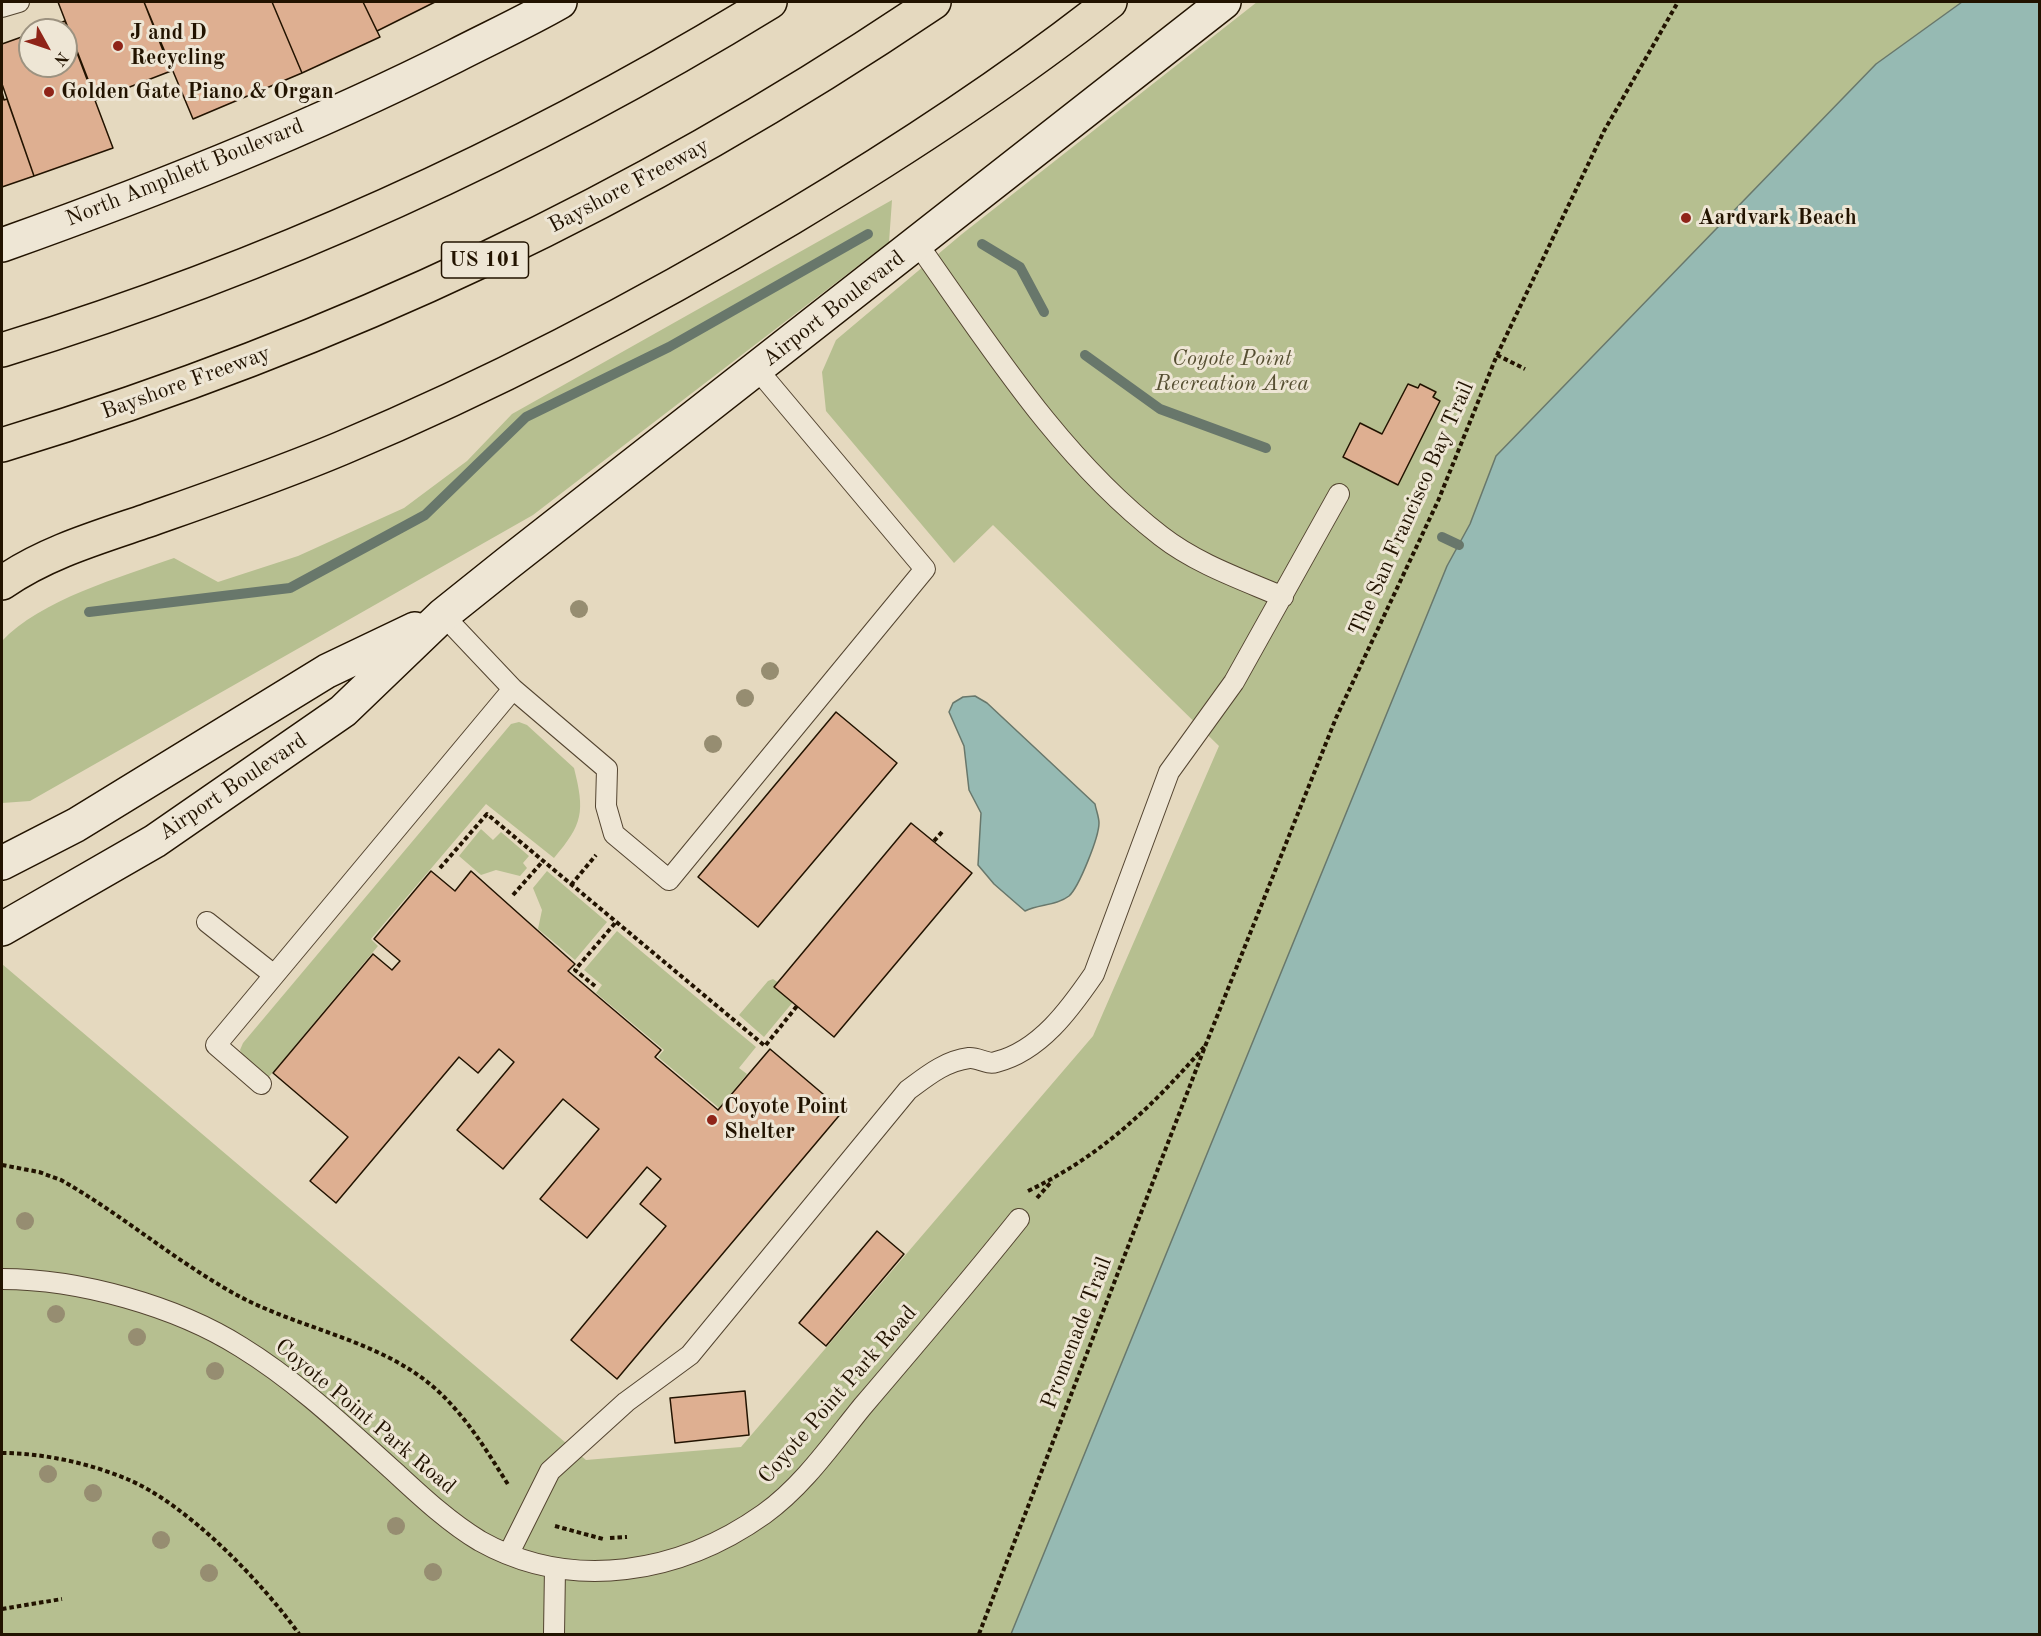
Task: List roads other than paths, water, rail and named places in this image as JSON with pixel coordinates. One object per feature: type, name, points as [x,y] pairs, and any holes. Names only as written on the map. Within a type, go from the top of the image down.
[{"type":"highway","points":[[2,350],[204,282],[415,193],[639,80],[770,2]]},
{"type":"highway","name":"Bayshore Freeway","points":[[2,445],[227,370],[376,311],[449,278],[598,204],[718,138],[816,79],[934,2]]},
{"type":"highway","points":[[2,583],[54,553],[340,449],[472,390],[597,328],[724,258],[847,185],[969,105],[1110,2]]},
{"type":"main road","name":"North Amphlett Boulevard","points":[[2,245],[143,194],[271,141],[410,78],[560,2]]},
{"type":"main road","name":"Airport Boulevard","points":[[2,929],[155,840],[343,711],[443,615],[1224,2]]},
{"type":"main road","name":"Airport Boulevard","points":[[2,863],[76,825],[327,672],[443,615]]},
{"type":"lane","points":[[2,7],[19,2]]},
{"type":"lane","points":[[917,243],[1030,403],[1112,492],[1162,537],[1196,558],[1283,597]]},
{"type":"lane","points":[[443,615],[513,689],[608,769],[606,806],[614,834],[669,880],[925,569],[758,369]]},
{"type":"lane","points":[[508,1553],[550,1471],[574,1446],[626,1402],[690,1355],[908,1090],[938,1068],[971,1058],[993,1063],[1016,1056],[1034,1046],[1077,999],[1094,974],[1169,772],[1234,682],[1339,494]]},
{"type":"lane","points":[[261,1084],[216,1046],[513,689]]},
{"type":"lane","points":[[207,922],[274,975]]},
{"type":"lane","name":"Coyote Point Park Road","points":[[2,1279],[113,1294],[204,1327],[241,1347],[330,1414],[453,1522],[479,1540],[508,1553],[555,1568],[614,1572],[663,1564],[717,1542],[766,1512],[807,1474],[1019,1219]]},
{"type":"lane","points":[[554,1635],[555,1568]]},
{"type":"water","points":[[1962,2],[2040,2],[2039,1634],[1011,1634],[1447,566],[1470,524],[1496,456],[1876,64]]},
{"type":"water","points":[[975,696],[987,703],[1095,804],[1099,823],[1092,850],[1073,891],[1059,902],[1025,911],[994,884],[978,865],[981,813],[969,790],[964,746],[949,712],[953,703],[963,697]]},
{"type":"waterway","points":[[89,612],[290,588],[425,515],[526,417],[669,347],[868,234]]},
{"type":"waterway","points":[[982,244],[1020,267],[1044,312]]},
{"type":"waterway","points":[[1085,355],[1160,409],[1266,448]]},
{"type":"waterway","points":[[1442,537],[1459,545]]},
{"type":"place","name":"J and D Recycling","points":[[118,46]]},
{"type":"place","name":"Golden Gate Piano & Organ","points":[[49,92]]},
{"type":"place","name":"Aardvark Beach","points":[[1686,218]]},
{"type":"place","name":"Coyote Point Shelter","points":[[712,1120]]},
{"type":"park label","name":"Coyote Point Recreation Area","points":[[1232,372]]}]
